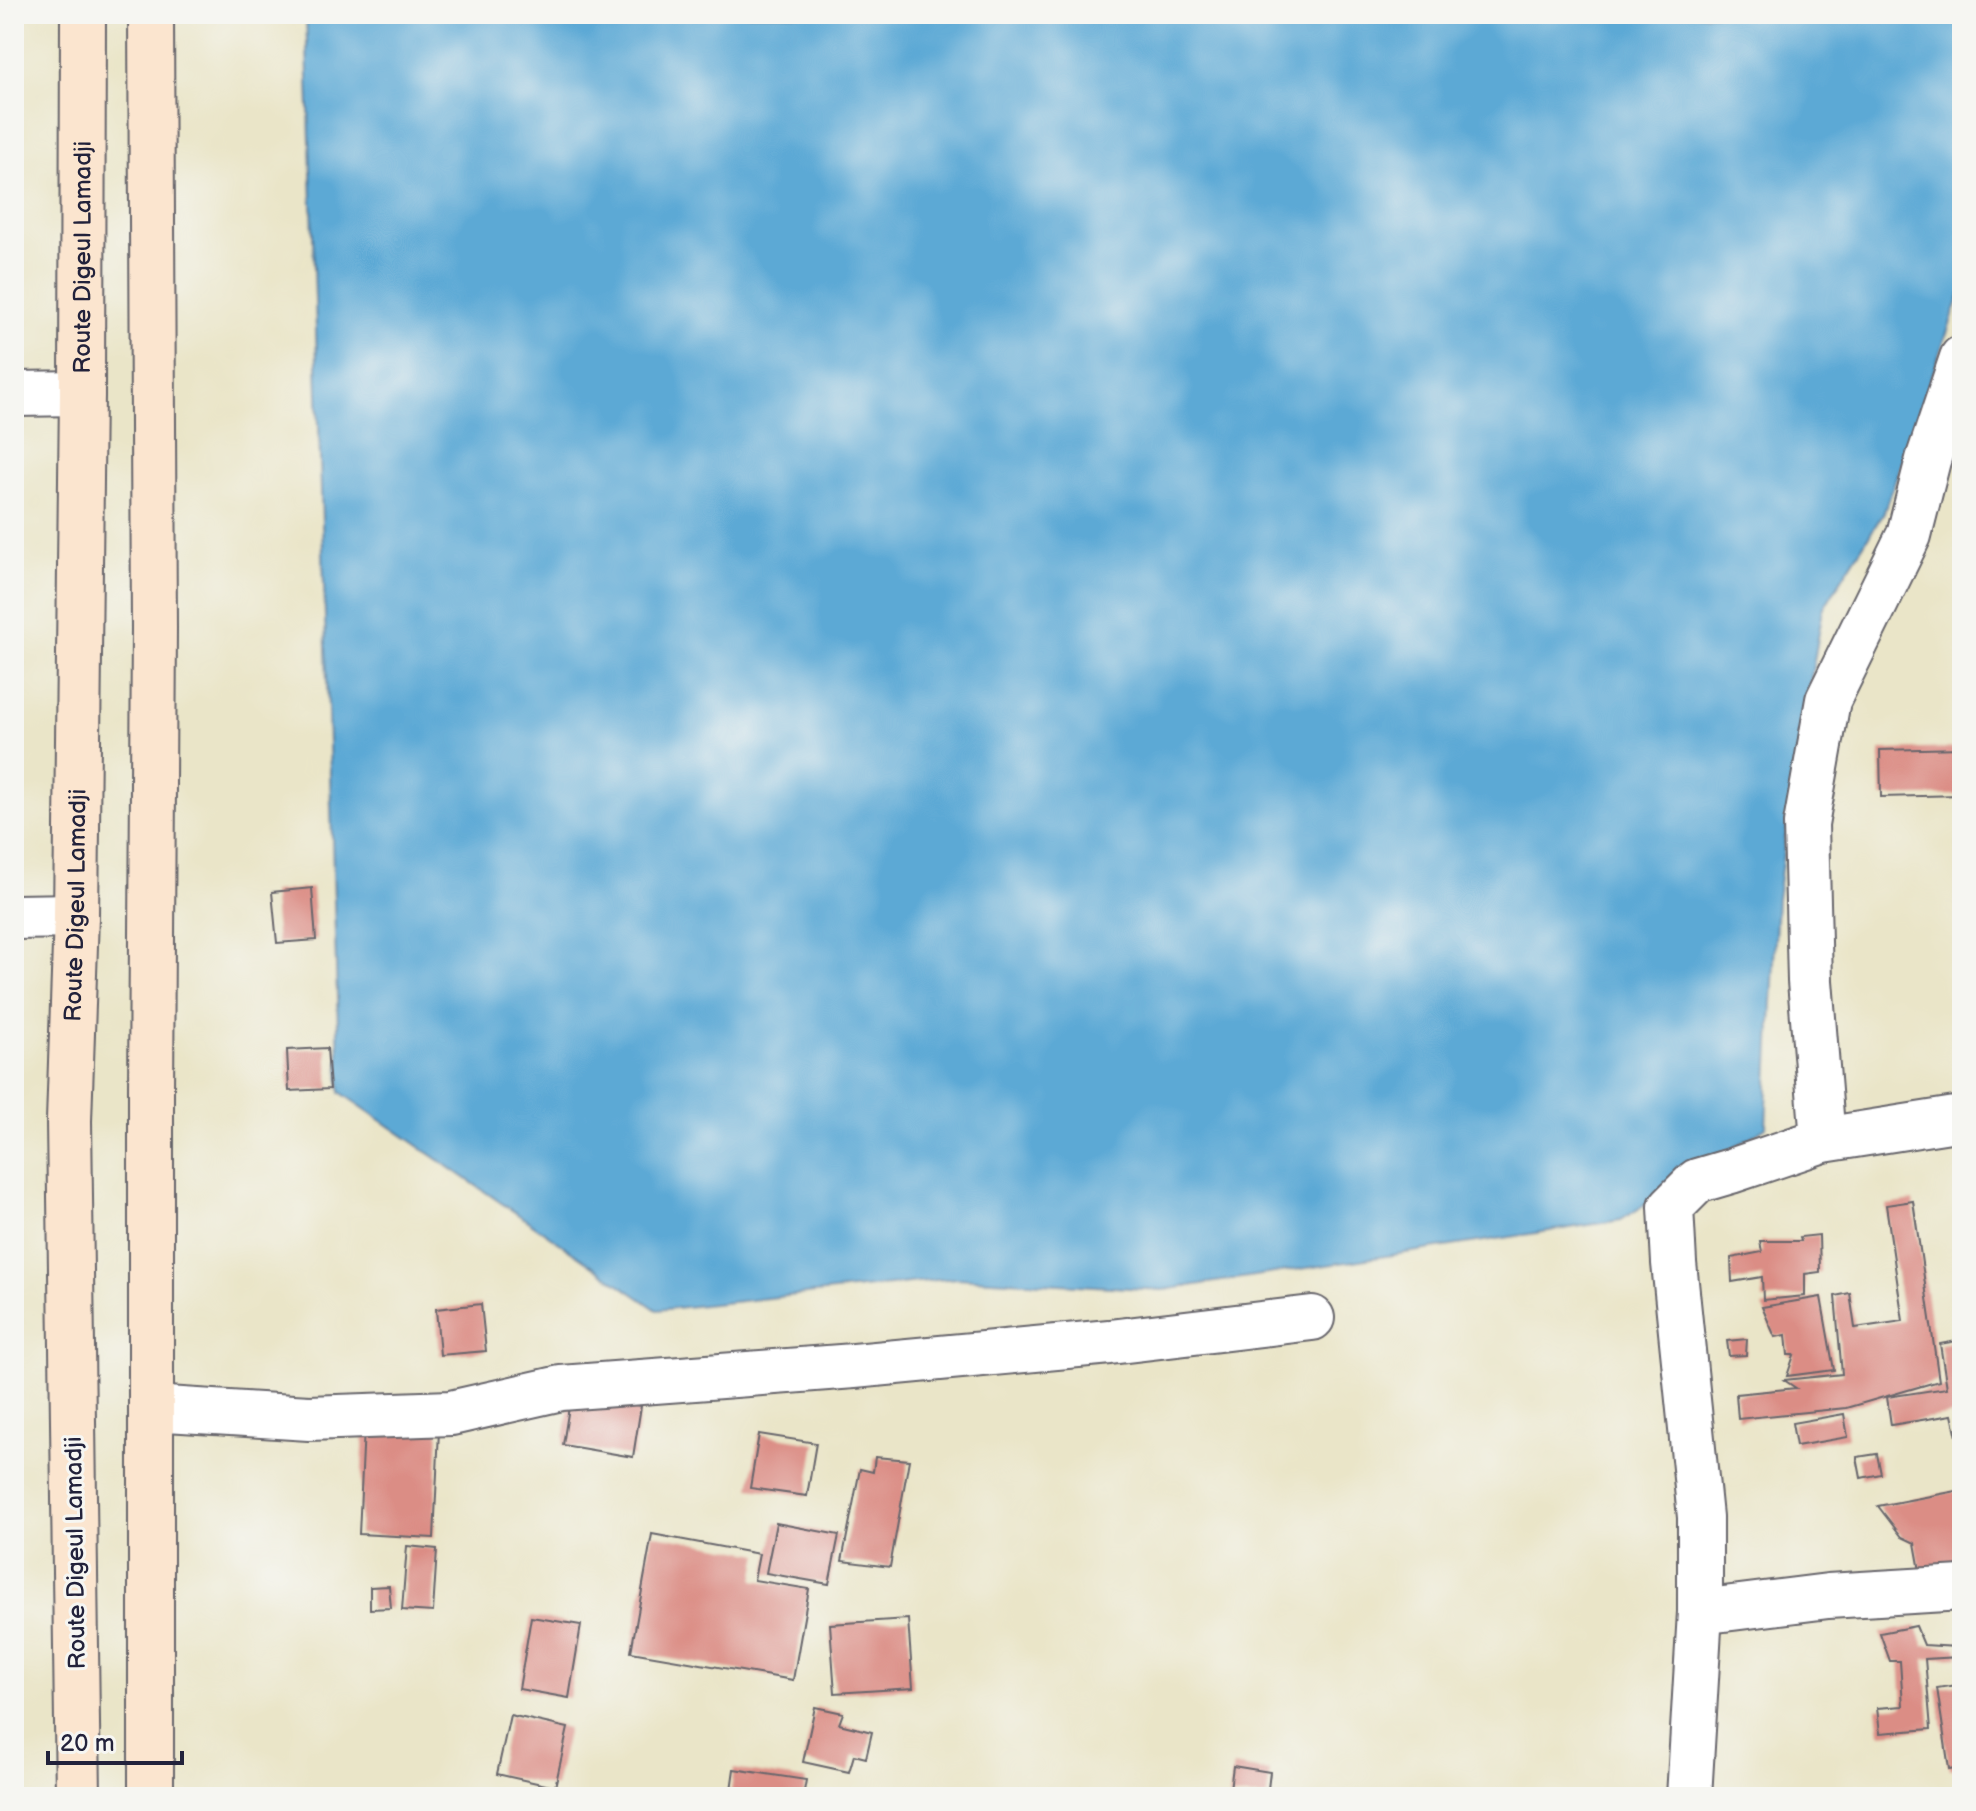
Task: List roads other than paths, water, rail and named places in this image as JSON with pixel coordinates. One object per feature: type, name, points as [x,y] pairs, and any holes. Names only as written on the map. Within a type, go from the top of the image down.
[{"type":"main road","name":"Route Digeul Lamadji","points":[[78,1797],[69,1121],[76,916],[83,14]]},
{"type":"main road","points":[[151,14],[154,644],[151,1797]]},
{"type":"street","points":[[1823,1140],[1810,981],[1806,824],[1828,700],[1909,535],[1928,460],[1962,358]]},
{"type":"street","points":[[14,394],[82,393]]},
{"type":"street","points":[[14,917],[76,916]]},
{"type":"street","points":[[1689,1797],[1700,1612],[1700,1517],[1671,1207],[1697,1181],[1823,1140],[1962,1118]]},
{"type":"street","points":[[151,1408],[309,1418],[451,1413],[561,1388],[1110,1342],[1312,1318]]},
{"type":"street","points":[[1700,1612],[1828,1596],[1962,1588]]},
{"type":"water","points":[[306,14],[1962,14],[1962,290],[1884,512],[1823,609],[1793,782],[1777,899],[1766,1127],[1621,1220],[1163,1290],[956,1278],[657,1310],[340,1092]]}]
